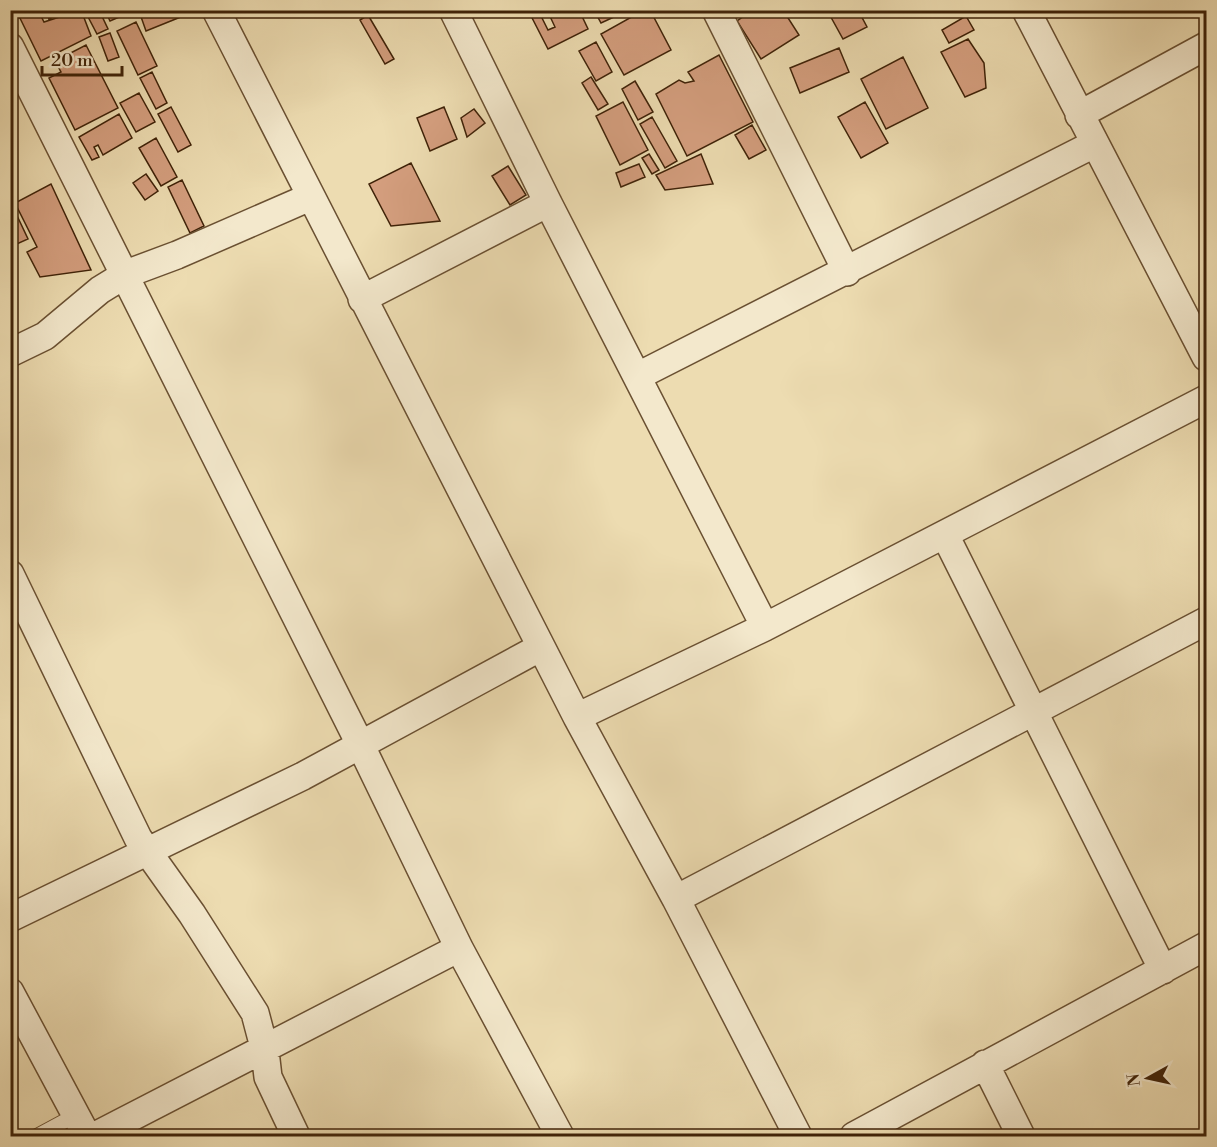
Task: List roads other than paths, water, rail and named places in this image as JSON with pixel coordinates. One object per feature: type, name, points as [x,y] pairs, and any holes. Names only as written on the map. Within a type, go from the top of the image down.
[{"type":"street","points":[[216,10],[577,717],[676,899],[798,1137]]},
{"type":"street","points":[[453,10],[548,203],[765,627]]},
{"type":"street","points":[[716,10],[847,272]]},
{"type":"street","points":[[1026,10],[1206,357]]},
{"type":"street","points":[[1079,115],[1206,46]]},
{"type":"street","points":[[10,47],[126,274],[459,948],[560,1137]]},
{"type":"street","points":[[638,376],[847,272],[1094,144]]},
{"type":"street","points":[[10,353],[45,336],[100,290],[126,274],[177,255],[310,197]]},
{"type":"street","points":[[362,299],[548,203]]},
{"type":"street","points":[[577,717],[765,627],[1206,399]]},
{"type":"street","points":[[945,535],[1032,713],[1163,970]]},
{"type":"street","points":[[10,574],[17,604],[147,852],[247,997],[260,1025],[270,1084],[296,1137]]},
{"type":"street","points":[[676,899],[1206,621]]},
{"type":"street","points":[[10,918],[361,746],[541,647]]},
{"type":"street","points":[[854,1137],[984,1064],[1206,946]]},
{"type":"street","points":[[95,1137],[265,1051],[459,948]]},
{"type":"street","points":[[12,997],[82,1126]]},
{"type":"street","points":[[984,1064],[1021,1137]]},
{"type":"lane","points":[[37,1137],[82,1126]]}]
